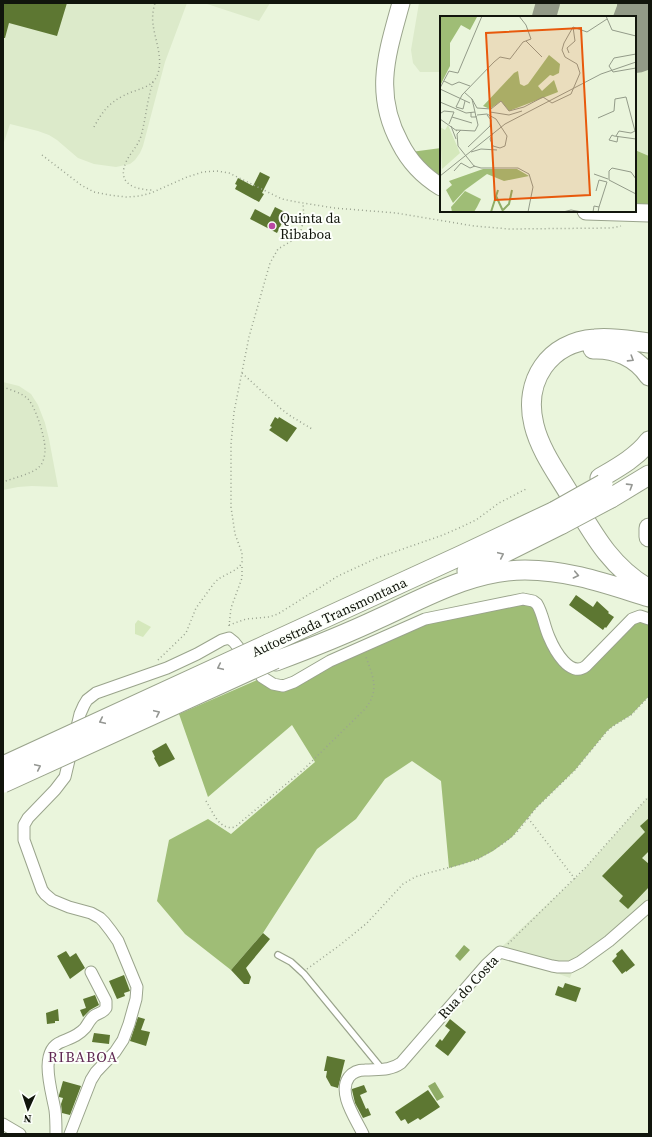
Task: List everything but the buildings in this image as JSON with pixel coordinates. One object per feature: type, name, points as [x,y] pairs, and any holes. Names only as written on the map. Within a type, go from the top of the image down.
[{"type":"highway","points":[[649,344],[617,339],[594,339],[569,345],[555,353],[544,364],[536,378],[531,402],[534,425],[542,447],[595,537],[620,568],[649,589]]},
{"type":"highway","points":[[649,376],[636,362],[621,354],[600,349],[580,352],[560,362],[552,372],[545,384],[541,413],[551,446],[599,529],[612,547],[626,562],[649,578]]},
{"type":"highway","points":[[605,487],[649,441]]},
{"type":"highway","name":"Autoestrada Transmontana","points":[[3,783],[244,673],[348,608],[556,513],[605,487],[649,456]]},
{"type":"highway","name":"Autoestrada Transmontana","points":[[605,487],[649,474]]},
{"type":"highway","name":"Autoestrada Transmontana","points":[[3,766],[273,655],[510,550],[556,513]]},
{"type":"highway","points":[[649,528],[649,537]]},
{"type":"highway","points":[[273,655],[338,637],[449,586],[474,577],[492,573],[527,570],[564,573],[580,576],[649,597]]},
{"type":"main road","points":[[401,3],[387,53],[384,72],[387,110],[393,131],[412,162],[422,173],[440,186]]},
{"type":"main road","points":[[614,212],[642,213]]},
{"type":"street","points":[[70,1134],[94,1076],[104,1062],[118,1049],[123,1040],[129,1024],[137,990],[136,984],[121,948],[108,926],[95,915],[52,900],[42,890],[26,845],[23,830],[28,818],[55,790],[65,777],[80,714],[87,700],[96,693],[152,674],[193,656],[228,638],[234,642],[262,677],[273,684],[280,685],[292,683],[326,663],[415,623],[429,618],[516,600],[527,599],[537,604],[550,639],[557,651],[571,668],[576,669],[581,669],[586,666],[632,619],[640,616],[649,619]]},
{"type":"street","name":"Rua do Costa","points":[[363,1134],[346,1100],[344,1092],[345,1085],[350,1077],[358,1071],[382,1070],[391,1068],[401,1063],[476,977],[500,952],[552,966],[570,967],[580,962],[599,948],[649,906]]},
{"type":"street","points":[[56,1134],[56,1115],[48,1078],[50,1052],[57,1044],[79,1034],[92,1017],[104,1011],[106,1008],[106,1001],[91,972]]},
{"type":"street","points":[[3,1124],[20,1134]]},
{"type":"lane","points":[[278,954],[291,962],[302,972],[382,1070]]},
{"type":"path","points":[[94,126],[104,110],[110,105],[124,95],[148,86],[157,76],[159,60],[153,23],[155,3]]},
{"type":"path","points":[[153,82],[140,138],[126,161],[124,173],[130,186],[141,189],[156,190]]},
{"type":"path","points":[[42,155],[76,182],[94,192],[110,195],[134,197],[146,194],[203,172],[223,171],[287,200],[339,209],[396,213],[474,226],[513,230],[617,227],[642,213]]},
{"type":"path","points":[[228,638],[231,608],[242,578],[242,553],[235,534],[231,507],[232,423],[249,338],[270,264],[278,249],[295,239],[301,230],[304,219],[303,203]]},
{"type":"path","points":[[242,373],[280,408],[312,429]]},
{"type":"path","points":[[3,387],[17,392],[27,398],[34,408],[40,424],[45,449],[44,458],[40,466],[31,472],[3,482]]},
{"type":"path","points":[[229,625],[246,619],[278,614],[338,576],[377,558],[459,528],[476,520],[499,503],[528,488]]},
{"type":"path","points":[[152,674],[152,668],[161,656],[186,633],[192,614],[209,588],[220,578],[236,570],[242,562]]},
{"type":"path","points":[[206,801],[220,823],[227,828],[235,827],[304,769],[338,736],[365,709],[373,696],[374,683],[363,647]]},
{"type":"path","points":[[302,972],[368,923],[408,880],[478,859],[512,837],[536,808],[575,770],[607,731],[631,715],[649,696]]},
{"type":"path","points":[[500,952],[597,856],[649,796]]},
{"type":"path","points":[[528,818],[575,879]]},
{"type":"shaded area","points":[[3,3],[187,3],[165,62],[143,146],[135,160],[130,164],[116,167],[94,164],[78,158],[49,135],[10,124],[3,145]]},
{"type":"shaded area","points":[[204,3],[270,3],[259,21]]},
{"type":"shaded area","points":[[419,3],[649,3],[649,156],[636,150],[636,16],[440,16],[440,72],[420,72],[413,63],[411,50]]},
{"type":"shaded area","points":[[440,148],[440,180],[411,152]]},
{"type":"shaded area","points":[[636,150],[649,156],[649,209],[636,209]]},
{"type":"shaded area","points":[[3,382],[19,386],[31,394],[38,405],[49,439],[58,487],[32,486],[3,490]]},
{"type":"shaded area","points":[[505,603],[532,604],[573,673],[639,620],[649,622],[649,696],[631,715],[607,731],[575,770],[536,808],[512,837],[493,851],[478,859],[449,868],[441,781],[412,761],[385,779],[356,819],[317,849],[263,933],[231,970],[185,934],[157,901],[169,840],[208,819],[231,834],[315,762],[292,725],[208,797],[179,714],[257,680],[273,689],[321,670],[414,626]]},
{"type":"shaded area","points":[[138,620],[151,627],[143,637],[135,634],[135,624]]},
{"type":"shaded area","points":[[649,796],[649,914],[572,973],[570,978],[493,955],[581,873]]},
{"type":"shaded area","points":[[464,945],[470,950],[460,961],[455,956]]},
{"type":"shaded area","points":[[435,1082],[444,1097],[437,1101],[428,1086]]},
{"type":"taxiway","points":[[544,16],[548,3]]},
{"type":"taxiway","points":[[629,3],[642,23]]},
{"type":"runway","points":[[636,40],[649,6]]},
{"type":"place","name":"Quinta da Ribaboa","points":[[272,226]]},
{"type":"district","name":"RIBABOA","points":[[83,1056]]}]
